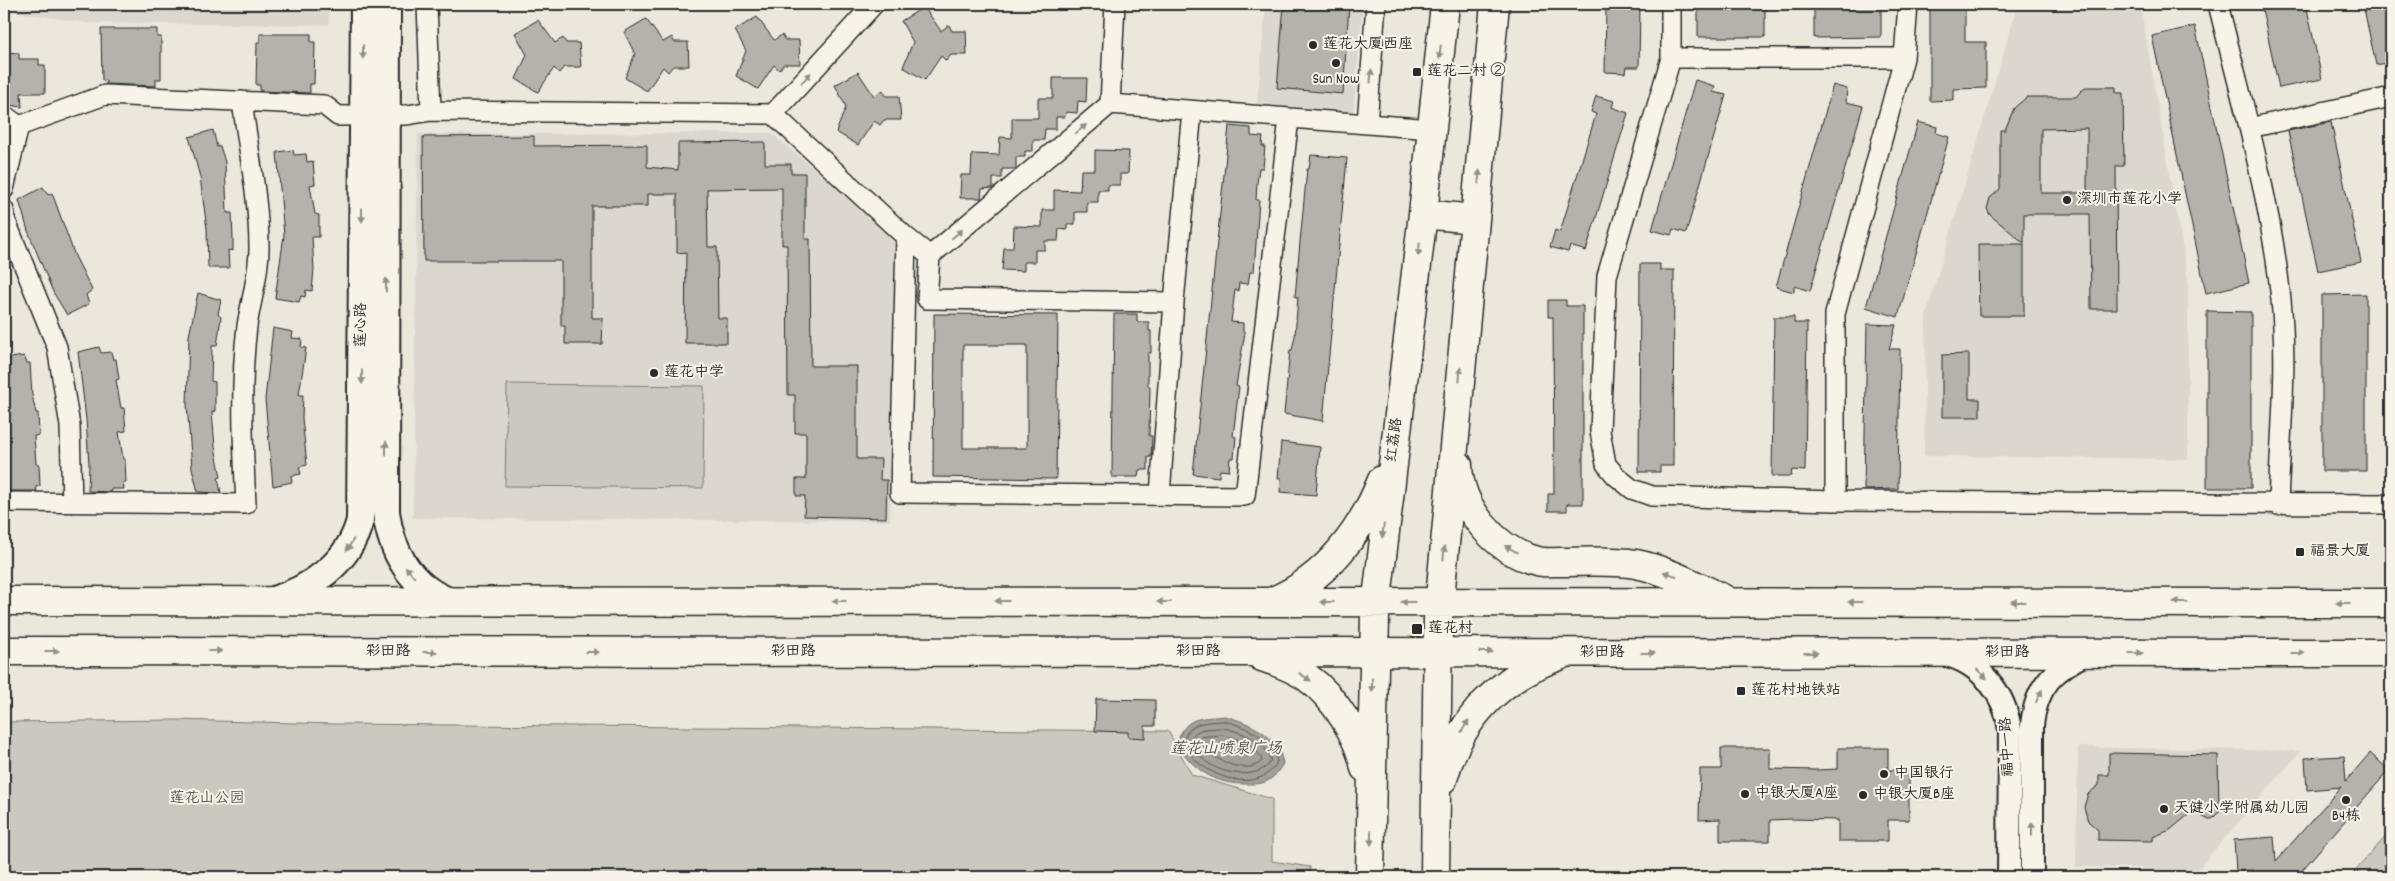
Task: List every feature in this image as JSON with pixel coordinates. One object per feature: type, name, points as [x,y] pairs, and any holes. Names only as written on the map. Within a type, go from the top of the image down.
[{"type":"main road","name":"莲心路","points":[[364,4],[374,115],[388,524],[395,550],[406,568],[430,591],[449,601]]},
{"type":"main road","name":"莲心路","points":[[272,601],[299,590],[333,566],[349,548],[360,520],[374,115],[387,4]]},
{"type":"main road","name":"红荔路","points":[[1370,877],[1373,652],[1376,602],[1423,214],[1445,4]]},
{"type":"main road","points":[[1435,877],[1437,652],[1440,602],[1495,4]]},
{"type":"main road","points":[[1423,214],[1475,219]]},
{"type":"main road","points":[[1457,412],[1458,478],[1472,512],[1490,534],[1508,549],[1537,561],[1636,564],[1677,577],[1730,602]]},
{"type":"main road","points":[[1271,602],[1293,591],[1319,573],[1353,534],[1377,491],[1398,423]]},
{"type":"main road","points":[[4,600],[2391,603]]},
{"type":"main road","name":"彩田路","points":[[4,651],[2391,653]]},
{"type":"main road","points":[[1244,652],[1276,661],[1308,678],[1327,697],[1349,725],[1362,755],[1371,799]]},
{"type":"main road","points":[[1435,822],[1439,792],[1448,761],[1460,734],[1473,714],[1491,695],[1513,679],[1546,661],[1570,652]]},
{"type":"street","points":[[427,4],[431,110]]},
{"type":"street","points":[[773,114],[874,4]]},
{"type":"street","points":[[1110,104],[1115,4]]},
{"type":"street","points":[[1367,124],[1376,4]]},
{"type":"street","points":[[1671,4],[1670,58],[1608,276],[1600,431],[1606,464],[1616,476],[1632,489],[1652,496],[1835,501],[2278,505],[2391,504]]},
{"type":"street","points":[[1835,501],[1835,314],[1904,58],[1908,4]]},
{"type":"street","points":[[2218,4],[2249,128],[2273,243],[2281,302],[2283,364],[2278,505]]},
{"type":"street","points":[[1670,58],[1904,58]]},
{"type":"street","points":[[4,189],[11,121],[105,95],[324,105],[338,116],[407,115],[431,110],[773,114],[906,237],[930,256]]},
{"type":"street","points":[[2249,128],[2391,98]]},
{"type":"street","points":[[4,502],[246,504],[242,432],[243,374],[259,249],[257,210],[242,101]]},
{"type":"street","points":[[1174,302],[927,299],[930,256],[1110,104],[1432,129]]},
{"type":"street","points":[[1160,495],[1174,302],[1192,111]]},
{"type":"street","points":[[906,237],[900,492],[1245,496],[1289,118]]},
{"type":"street","points":[[4,210],[57,347],[70,426],[72,503]]},
{"type":"street","name":"福中一路","points":[[1939,653],[1955,657],[1974,667],[1995,688],[2007,714],[2010,744],[2009,877]]},
{"type":"street","name":"福中一路","points":[[2032,877],[2032,743],[2034,709],[2043,687],[2055,672],[2087,653]]},
{"type":"street","points":[[2010,744],[2032,743]]},
{"type":"shaded area","points":[[17,4],[329,4],[329,25],[87,23],[16,12]]},
{"type":"shaded area","points":[[1266,4],[1363,4],[1353,113],[1257,104]]},
{"type":"shaded area","name":"深圳市莲花小学","points":[[2018,4],[2140,4],[2188,279],[2188,459],[1924,456],[1926,315]]},
{"type":"shaded area","name":"莲花中学","points":[[771,133],[897,237],[890,521],[413,518],[418,134]]},
{"type":"shaded area","name":"天健小学附属幼儿园","points":[[2078,747],[2301,751],[2191,877],[2141,877],[2141,868],[2076,867]]},
{"type":"green space","points":[[507,384],[704,386],[703,488],[505,486]]},
{"type":"green space","name":"莲花山公园","points":[[174,720],[336,724],[1168,731],[1192,775],[1272,799],[1272,861],[1310,867],[1310,877],[4,877],[4,722]]},
{"type":"green space","points":[[2387,835],[2391,849],[2391,877],[2350,877]]},
{"type":"water","name":"莲花山喷泉广场","points":[[1225,716],[1244,722],[1262,732],[1276,745],[1283,764],[1270,779],[1261,783],[1236,784],[1216,779],[1198,769],[1177,744],[1184,728],[1194,720]]},
{"type":"building","name":"莲花大厦西座","points":[[1284,4],[1349,4],[1343,94],[1277,88]]},
{"type":"building","points":[[1606,4],[1640,4],[1639,67],[1626,67],[1625,73],[1605,72]]},
{"type":"building","points":[[1698,4],[1765,4],[1765,37],[1698,37]]},
{"type":"building","points":[[1814,4],[1881,4],[1881,37],[1814,38]]},
{"type":"building","points":[[1930,4],[1965,4],[1965,42],[1986,42],[1986,88],[1953,89],[1953,100],[1930,101]]},
{"type":"building","points":[[2261,4],[2306,4],[2322,79],[2279,88]]},
{"type":"building","points":[[2363,4],[2391,4],[2391,62],[2376,65]]},
{"type":"building","points":[[924,7],[941,31],[949,25],[952,31],[966,31],[967,55],[951,55],[946,61],[941,56],[925,80],[903,67],[913,42],[901,21]]},
{"type":"building","points":[[757,17],[774,40],[782,35],[785,40],[799,40],[800,64],[784,64],[779,70],[774,65],[758,89],[736,76],[746,51],[735,30]]},
{"type":"building","points":[[646,19],[663,42],[672,37],[674,42],[688,42],[689,66],[673,66],[668,72],[663,67],[647,91],[625,78],[635,54],[624,32]]},
{"type":"building","points":[[538,20],[555,43],[563,38],[566,43],[579,43],[581,67],[564,67],[559,73],[554,68],[538,92],[516,79],[527,55],[515,33]]},
{"type":"building","points":[[2195,26],[2249,283],[2206,293],[2152,36]]},
{"type":"building","points":[[101,29],[157,29],[157,37],[161,37],[161,79],[156,79],[156,86],[106,84],[106,81],[102,80]]},
{"type":"building","points":[[260,34],[311,34],[311,42],[315,42],[314,84],[310,84],[310,93],[260,91],[260,85],[256,85],[257,42],[260,42]]},
{"type":"building","points":[[4,52],[19,53],[19,59],[39,59],[39,65],[45,65],[45,93],[21,93],[22,107],[4,104]]},
{"type":"building","points":[[858,72],[874,96],[883,90],[886,96],[899,96],[901,120],[884,120],[880,125],[874,121],[858,145],[836,132],[846,107],[835,85]]},
{"type":"building","points":[[1053,78],[1087,78],[1086,102],[1078,101],[1077,113],[1066,112],[1065,117],[1056,117],[1056,129],[1045,129],[1044,140],[1033,140],[1033,151],[1025,151],[1025,157],[1016,157],[1016,169],[1002,169],[1002,178],[993,178],[993,188],[982,189],[981,198],[960,198],[961,175],[971,175],[972,154],[999,155],[1000,137],[1012,138],[1012,118],[1038,118],[1038,98],[1053,98]]},
{"type":"building","points":[[1695,80],[1715,86],[1713,92],[1726,95],[1686,233],[1673,229],[1671,235],[1652,230]]},
{"type":"building","points":[[1833,85],[1847,89],[1846,102],[1863,106],[1810,291],[1794,286],[1794,292],[1776,287]]},
{"type":"building","points":[[2087,87],[2116,87],[2116,93],[2123,93],[2124,166],[2116,166],[2117,309],[2091,309],[2090,214],[2024,214],[2024,243],[1990,215],[1987,209],[1990,198],[2000,189],[2000,130],[2005,130],[2014,108],[2027,97],[2076,97]],"holes":[[[2087,128],[2087,193],[2041,193],[2041,129]]]},
{"type":"building","points":[[1596,96],[1614,101],[1612,107],[1628,113],[1586,251],[1570,246],[1568,252],[1550,247],[1555,230],[1560,232],[1596,114],[1591,112]]},
{"type":"building","points":[[1918,122],[1937,127],[1936,133],[1949,137],[1898,317],[1866,307]]},
{"type":"building","points":[[2331,122],[2361,262],[2318,271],[2288,131]]},
{"type":"building","points":[[1229,126],[1251,128],[1251,136],[1263,137],[1262,146],[1265,146],[1263,168],[1259,168],[1257,183],[1256,200],[1259,200],[1254,272],[1250,272],[1248,284],[1239,283],[1238,291],[1235,290],[1231,322],[1243,323],[1243,332],[1245,332],[1236,386],[1239,387],[1233,436],[1236,437],[1234,458],[1230,458],[1229,471],[1220,470],[1219,477],[1193,474]]},
{"type":"building","points":[[213,130],[217,147],[220,146],[225,162],[227,213],[232,213],[233,251],[228,250],[229,268],[208,268],[207,229],[200,177],[189,137]]},
{"type":"building","points":[[534,136],[534,146],[647,145],[647,167],[678,170],[678,143],[765,142],[765,164],[791,164],[791,173],[805,173],[805,239],[810,239],[811,366],[857,366],[857,459],[881,459],[880,480],[887,480],[886,518],[804,516],[805,496],[796,496],[796,479],[806,479],[806,433],[795,433],[795,395],[788,395],[787,245],[782,245],[782,188],[707,189],[708,247],[717,247],[718,318],[727,318],[727,343],[685,343],[686,252],[677,253],[677,194],[648,194],[648,206],[592,206],[592,318],[603,318],[602,344],[565,344],[565,326],[561,326],[561,261],[424,261],[423,137]]},
{"type":"building","points":[[293,150],[294,155],[306,154],[307,162],[313,161],[315,184],[310,185],[315,214],[319,215],[319,237],[312,237],[314,269],[312,291],[306,290],[305,297],[301,296],[299,302],[275,298],[284,235],[277,152]]},
{"type":"building","points":[[1095,150],[1129,151],[1128,174],[1120,174],[1120,185],[1108,185],[1108,190],[1098,190],[1098,202],[1087,202],[1087,212],[1075,212],[1075,224],[1067,224],[1067,230],[1059,229],[1058,241],[1045,241],[1045,250],[1035,250],[1035,262],[1024,262],[1024,271],[1002,270],[1004,248],[1013,248],[1014,226],[1042,227],[1042,210],[1054,210],[1054,190],[1080,191],[1081,170],[1095,170]]},
{"type":"building","points":[[1311,155],[1347,158],[1323,421],[1284,414],[1290,350],[1292,350],[1295,336],[1298,297],[1295,297],[1307,169],[1309,169]]},
{"type":"building","points":[[43,187],[48,195],[52,193],[75,256],[92,290],[86,295],[89,304],[67,315],[53,292],[28,231],[19,200]]},
{"type":"building","points":[[1978,244],[2024,244],[2024,316],[1979,316]]},
{"type":"building","points":[[1640,264],[1660,264],[1660,270],[1674,270],[1673,466],[1660,466],[1660,472],[1639,472]]},
{"type":"building","points":[[198,293],[221,300],[218,314],[221,317],[217,346],[212,346],[211,381],[215,382],[215,411],[212,412],[215,447],[221,477],[218,478],[221,493],[198,492],[192,468],[187,405],[189,336]]},
{"type":"building","points":[[2366,294],[2366,471],[2322,471],[2322,295]]},
{"type":"building","points":[[1548,300],[1566,300],[1566,306],[1583,306],[1583,504],[1567,504],[1567,511],[1548,511],[1548,494],[1554,494],[1553,317],[1548,317]]},
{"type":"building","points":[[2207,311],[2251,312],[2251,488],[2207,488]]},
{"type":"building","points":[[934,314],[1058,315],[1056,479],[933,477]],"holes":[[[963,345],[1027,345],[1027,448],[963,448]]]},
{"type":"building","points":[[1114,314],[1137,314],[1137,322],[1149,322],[1149,331],[1151,331],[1151,353],[1148,353],[1148,386],[1150,386],[1149,436],[1152,436],[1151,457],[1148,457],[1148,470],[1139,470],[1138,477],[1112,477]]},
{"type":"building","points":[[1774,317],[1794,317],[1794,323],[1807,323],[1805,471],[1792,470],[1791,476],[1772,476]]},
{"type":"building","points":[[1867,324],[1896,325],[1889,349],[1900,349],[1898,489],[1864,490]]},
{"type":"building","points":[[273,328],[293,332],[292,338],[302,339],[301,347],[306,348],[299,395],[303,395],[302,418],[307,465],[299,467],[301,474],[291,476],[292,482],[273,486],[265,399]]},
{"type":"building","points":[[99,347],[101,353],[111,352],[113,359],[116,359],[119,379],[116,380],[121,408],[124,408],[126,431],[119,432],[123,459],[125,459],[126,482],[123,482],[124,489],[111,489],[111,492],[88,491],[89,465],[86,419],[78,352]]},
{"type":"building","points":[[1969,354],[1969,399],[1980,399],[1980,417],[1942,417],[1942,355]]},
{"type":"building","points":[[24,356],[27,363],[30,363],[32,395],[36,413],[38,413],[39,435],[34,436],[36,464],[39,464],[40,486],[36,487],[37,491],[4,491],[4,359]]},
{"type":"building","points":[[1281,442],[1320,447],[1316,495],[1280,492],[1281,478],[1278,478]]},
{"type":"building","points":[[1096,699],[1155,700],[1155,726],[1145,726],[1145,738],[1128,737],[1128,732],[1095,731]]},
{"type":"building","points":[[1721,748],[1770,748],[1770,769],[1817,770],[1838,769],[1838,748],[1888,748],[1888,770],[1909,770],[1909,820],[1888,820],[1888,841],[1838,841],[1838,820],[1791,819],[1770,820],[1770,841],[1720,841],[1720,819],[1699,820],[1700,769],[1721,769]]},
{"type":"building","points":[[2109,753],[2218,755],[2219,812],[2212,819],[2207,819],[2193,811],[2170,830],[2153,837],[2153,841],[2098,840],[2098,830],[2088,821],[2084,807],[2088,794],[2099,785],[2099,775],[2109,775]]},
{"type":"building","name":"B4栋","points":[[2370,753],[2389,770],[2296,877],[2254,877],[2253,870],[2236,871],[2234,840],[2274,837],[2276,861],[2341,787],[2307,790],[2305,758],[2344,756],[2346,781]]},
{"type":"place","name":"莲花大厦西座","points":[[1313,45]]},
{"type":"place","name":"Sun Now","points":[[1336,63]]},
{"type":"place","name":"莲花二村 ②","points":[[1417,72]]},
{"type":"place","name":"深圳市莲花小学","points":[[2067,200]]},
{"type":"place","name":"莲花中学","points":[[654,373]]},
{"type":"place","name":"福景大厦","points":[[2300,552]]},
{"type":"place","name":"莲花村","points":[[1417,629]]},
{"type":"place","name":"莲花村地铁站","points":[[1741,691]]},
{"type":"place","name":"中国银行","points":[[1884,774]]},
{"type":"place","name":"中银大厦A座","points":[[1745,794]]},
{"type":"place","name":"中银大厦B座","points":[[1863,795]]},
{"type":"place","name":"B4栋","points":[[2346,800]]},
{"type":"place","name":"天健小学附属幼儿园","points":[[2164,809]]}]
